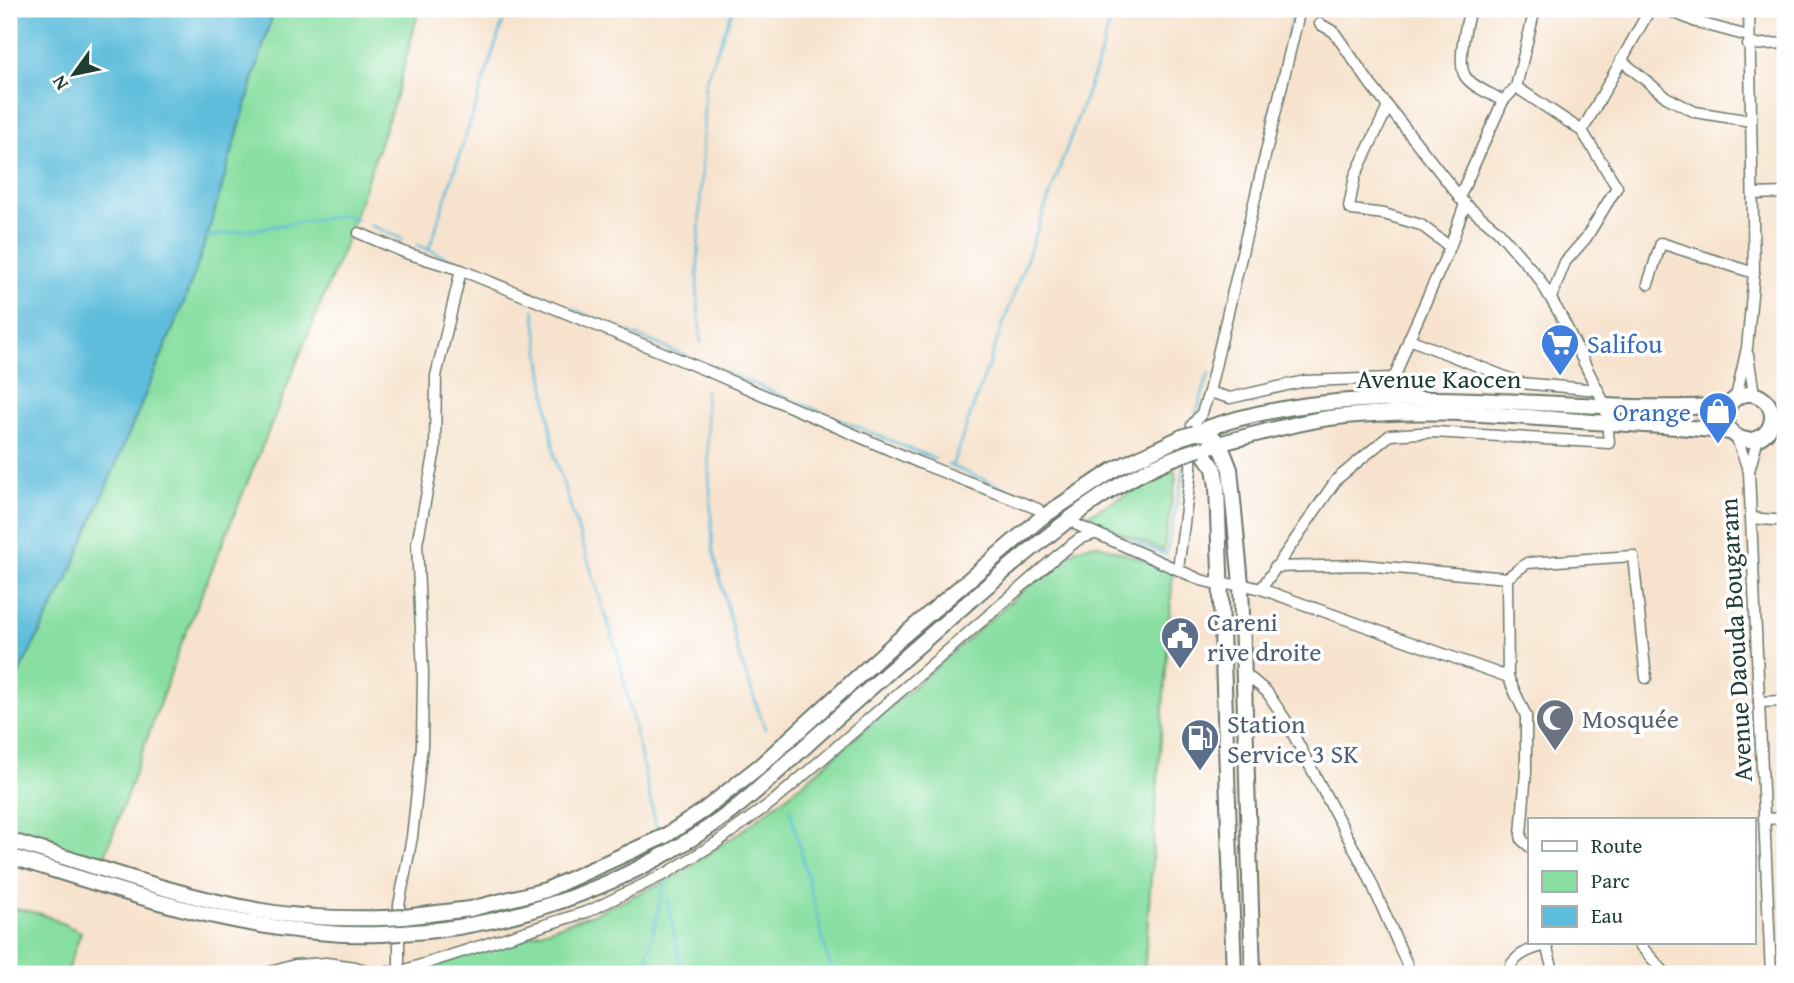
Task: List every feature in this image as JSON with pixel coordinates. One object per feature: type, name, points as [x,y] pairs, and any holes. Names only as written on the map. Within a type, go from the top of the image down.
[{"type":"highway","points":[[1785,404],[1767,403],[1754,394],[1747,394],[1733,401],[1726,419],[1734,434],[1743,439],[1785,427]]},
{"type":"highway","name":"Avenue Kaocen","points":[[9,840],[133,878],[262,911],[336,918],[404,917],[470,909],[546,890],[646,846],[703,811],[761,765],[895,642],[1041,518],[1115,469],[1191,434],[1220,423],[1270,411],[1413,397],[1606,407],[1687,408],[1733,401]]},
{"type":"highway","points":[[1762,435],[1772,418],[1767,403]]},
{"type":"highway","name":"Avenue Kaocen","points":[[9,856],[197,914],[273,928],[321,933],[381,934],[452,929],[503,919],[567,899],[671,851],[709,827],[767,780],[1061,523],[1150,468],[1184,454],[1277,428],[1329,418],[1390,413],[1457,412],[1686,426],[1734,434]]},
{"type":"highway","points":[[1191,434],[1208,434],[1219,444],[1230,469],[1241,584],[1253,974]]},
{"type":"highway","points":[[1230,469],[1236,450],[1254,435]]},
{"type":"highway","points":[[1199,449],[1210,461],[1215,472],[1234,974]]},
{"type":"highway","points":[[1227,738],[1246,737]]},
{"type":"highway","points":[[1229,795],[1248,795]]},
{"type":"street","points":[[1178,569],[1191,471],[1192,425],[1202,413],[1209,392],[1300,9]]},
{"type":"street","points":[[1469,9],[1464,32],[1464,75],[1503,101]]},
{"type":"street","points":[[1209,392],[1230,398],[1305,381],[1392,378],[1396,374],[1450,247],[1462,201],[1503,101],[1516,87],[1535,9]]},
{"type":"street","points":[[1582,131],[1650,9]]},
{"type":"street","points":[[1666,9],[1748,40],[1785,43]]},
{"type":"street","points":[[1733,401],[1747,348],[1754,273],[1749,9]]},
{"type":"street","points":[[1261,589],[1337,479],[1390,435],[1434,432],[1609,443],[1606,407],[1538,277],[1498,231],[1462,201],[1388,107],[1334,32],[1320,24]]},
{"type":"street","points":[[1621,60],[1666,97],[1695,112],[1751,121]]},
{"type":"street","points":[[1516,87],[1582,131],[1617,187],[1586,238],[1562,267],[1551,298]]},
{"type":"street","points":[[1388,107],[1355,176],[1349,207],[1352,210],[1384,214],[1421,225],[1450,247]]},
{"type":"street","points":[[1753,194],[1785,193]]},
{"type":"street","points":[[359,233],[406,253],[461,270],[710,372],[920,463],[1038,509]]},
{"type":"street","points":[[1648,284],[1661,243],[1754,273]]},
{"type":"street","points":[[399,973],[399,905],[412,837],[422,746],[423,673],[417,544],[435,450],[436,376],[461,270]]},
{"type":"street","points":[[1409,339],[1521,383],[1598,390]]},
{"type":"street","points":[[1747,348],[1754,394]]},
{"type":"street","name":"Avenue Daouda Bougaram","points":[[1734,434],[1749,472],[1771,974]]},
{"type":"street","name":"Avenue Daouda Bougaram","points":[[1749,472],[1762,435]]},
{"type":"street","points":[[1751,517],[1785,520]]},
{"type":"street","points":[[1077,525],[1201,580],[1261,589],[1507,677]]},
{"type":"street","points":[[264,974],[295,965],[326,962],[371,972],[399,973],[589,911],[667,873],[716,843],[785,792],[1057,556],[1079,539],[1094,534]]},
{"type":"street","points":[[1275,566],[1363,565],[1507,578],[1527,563],[1633,556],[1646,678]]},
{"type":"street","points":[[1507,578],[1507,677],[1526,716],[1526,771],[1521,835],[1528,845]]},
{"type":"street","points":[[1243,672],[1267,692],[1291,731],[1368,875],[1406,961],[1409,974]]},
{"type":"street","points":[[1759,702],[1785,701]]},
{"type":"street","points":[[1764,819],[1785,818]]},
{"type":"street","points":[[1639,944],[1666,974]]},
{"type":"street","points":[[1507,974],[1509,967],[1523,952],[1546,945],[1555,974]]},
{"type":"street","points":[[1406,961],[1418,974]]},
{"type":"green space","points":[[274,9],[419,9],[397,93],[346,242],[180,647],[103,861],[9,832],[9,692],[68,578],[185,300],[207,237]]},
{"type":"green space","points":[[1175,470],[1176,478],[1163,551],[1083,517]]},
{"type":"green space","points":[[1096,544],[1173,570],[1144,974],[411,974],[462,954],[526,937],[593,914],[675,877],[742,831],[806,781],[1057,561],[1079,548]]},
{"type":"green space","points":[[9,907],[42,914],[81,932],[66,974],[9,974]]},
{"type":"water","points":[[9,9],[274,9],[207,237],[185,300],[68,578],[9,692]]},
{"type":"waterway","points":[[429,249],[507,9]]},
{"type":"waterway","points":[[701,343],[697,287],[705,82],[733,9]]},
{"type":"waterway","points":[[952,466],[1099,59],[1114,9]]},
{"type":"waterway","points":[[1269,118],[1294,9]]},
{"type":"waterway","points":[[207,237],[344,215],[357,220]]},
{"type":"waterway","points":[[370,225],[403,239]]},
{"type":"waterway","points":[[417,245],[935,459]]},
{"type":"waterway","points":[[534,310],[555,458],[618,654],[657,830]]},
{"type":"waterway","points":[[1196,414],[1209,373]]},
{"type":"waterway","points":[[705,390],[713,550],[738,652],[765,729]]},
{"type":"waterway","points":[[1083,523],[1166,555],[1186,460]]},
{"type":"waterway","points":[[948,465],[1044,504]]},
{"type":"waterway","points":[[790,809],[832,974]]},
{"type":"waterway","points":[[643,974],[665,881]]},
{"type":"waterway","points":[[668,900],[682,974]]},
{"type":"place","name":"Salifou","points":[[1560,377]]},
{"type":"place","name":"Orange","points":[[1718,445]]},
{"type":"place","name":"Careni rive droite","points":[[1180,670]]},
{"type":"place","name":"Mosquée","points":[[1555,752]]},
{"type":"place","name":"Station Service 3 SK","points":[[1200,772]]}]
